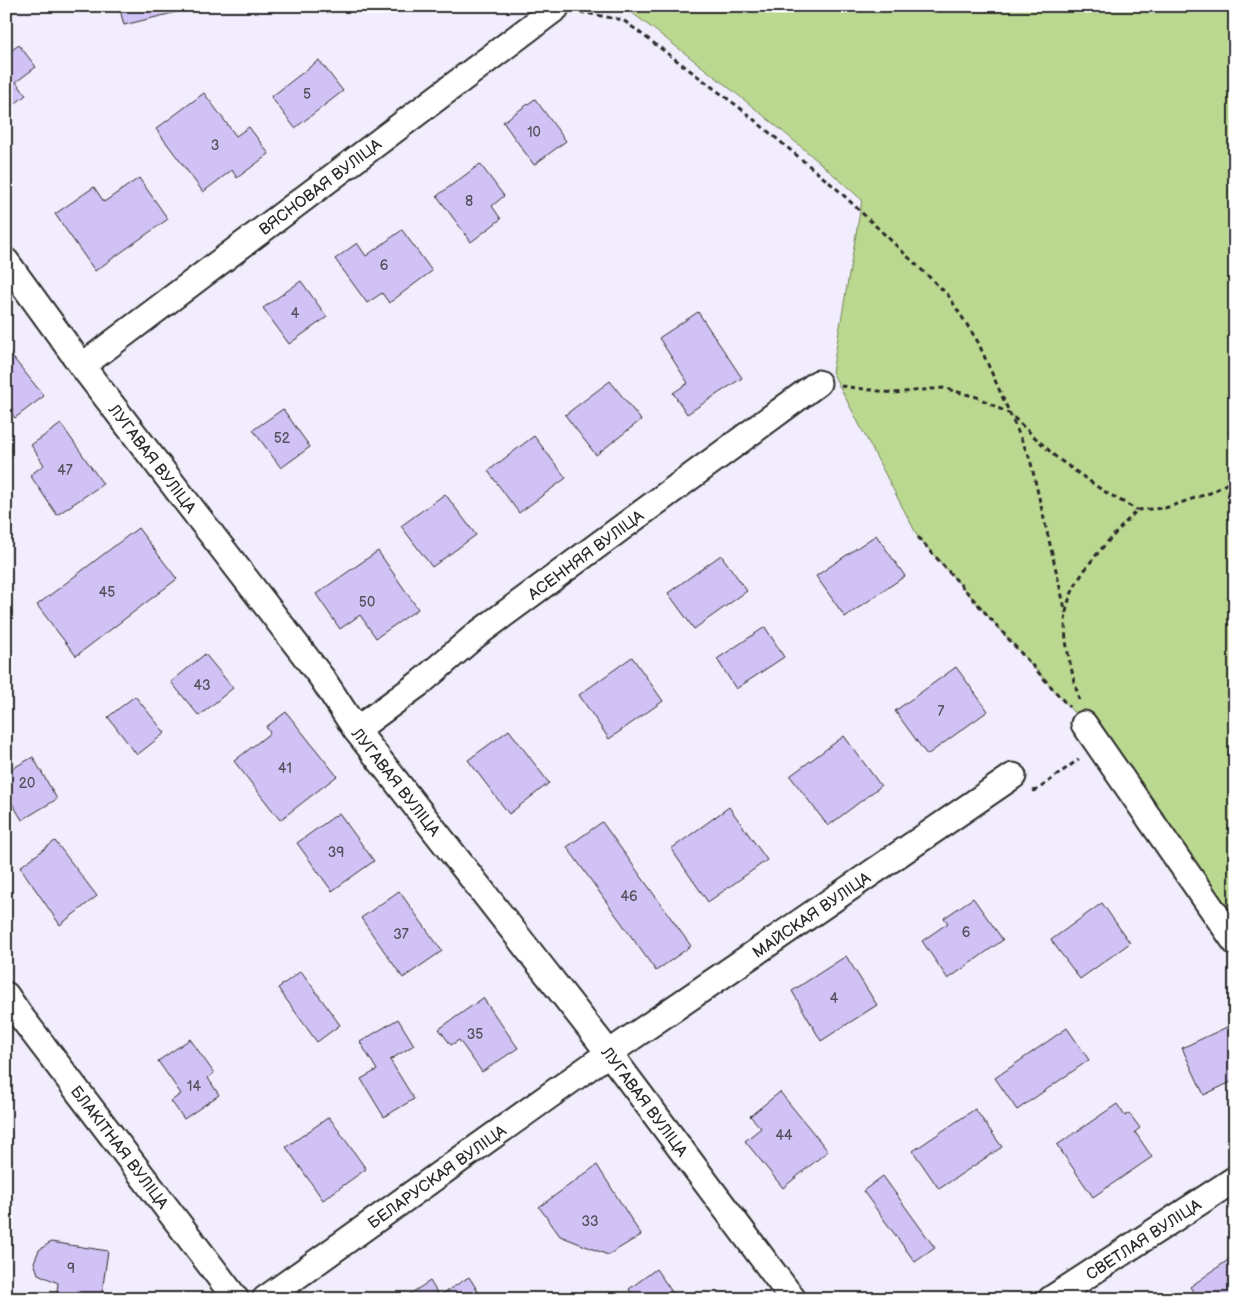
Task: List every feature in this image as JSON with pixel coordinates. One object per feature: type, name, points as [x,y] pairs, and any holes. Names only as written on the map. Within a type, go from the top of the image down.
[{"type":"street","name":"ВЯСНОВАЯ ВУЛІЦА","points":[[82,366],[556,8]]},
{"type":"street","name":"ЛУГАВАЯ ВУЛІЦА","points":[[6,261],[82,366],[322,678],[356,730],[609,1054],[793,1299]]},
{"type":"street","name":"АСЕННЯЯ ВУЛІЦА","points":[[356,730],[420,683],[476,634],[818,383]]},
{"type":"street","points":[[1091,734],[1235,942]]},
{"type":"street","name":"МАЙСКАЯ ВУЛІЦА","points":[[609,1054],[1005,782]]},
{"type":"street","name":"БЛАКІТНАЯ ВУЛІЦА","points":[[10,1010],[236,1299]]},
{"type":"street","name":"БЕЛАРУСКАЯ ВУЛІЦА","points":[[265,1299],[609,1054]]},
{"type":"street","name":"СВЕТЛАЯ ВУЛІЦА","points":[[1051,1299],[1235,1179]]},
{"type":"path","points":[[556,8],[623,20],[740,108],[837,189],[948,295],[978,342],[1030,460],[1066,613],[1066,638],[1091,734]]},
{"type":"path","points":[[818,383],[894,392],[943,388],[977,397],[1010,414],[1057,458],[1102,490],[1137,510],[1165,508],[1210,493],[1235,479]]},
{"type":"path","points":[[1066,613],[1075,586],[1091,563],[1137,510]]},
{"type":"path","points":[[918,537],[1091,734]]},
{"type":"path","points":[[1005,782],[1019,794],[1037,790],[1091,734]]},
{"type":"green space","points":[[623,6],[1235,6],[1235,930],[1084,724],[918,537],[832,372],[862,200],[745,100]]},
{"type":"building","points":[[119,6],[176,6],[177,12],[124,25]]},
{"type":"building","points":[[19,45],[36,67],[16,82],[26,95],[6,111],[6,54]]},
{"type":"building","points":[[319,60],[343,91],[295,128],[271,97]]},
{"type":"building","points":[[204,93],[236,136],[249,127],[269,154],[237,178],[232,170],[203,192],[156,129]]},
{"type":"building","points":[[535,99],[566,141],[534,165],[503,122]]},
{"type":"building","points":[[480,164],[504,196],[492,206],[501,219],[471,242],[437,196]]},
{"type":"building","points":[[139,178],[168,219],[95,271],[55,214],[94,187],[104,202]]},
{"type":"building","points":[[402,230],[432,271],[389,303],[382,293],[367,303],[335,259],[357,243],[366,256]]},
{"type":"building","points":[[301,281],[327,317],[289,344],[263,308]]},
{"type":"building","points":[[698,312],[742,378],[687,414],[673,393],[688,383],[659,338]]},
{"type":"building","points":[[6,349],[44,396],[15,418],[10,412],[6,414]]},
{"type":"building","points":[[610,381],[641,420],[596,455],[565,415]]},
{"type":"building","points":[[283,409],[310,447],[281,468],[253,430]]},
{"type":"building","points":[[61,424],[103,484],[57,515],[30,475],[44,465],[31,445]]},
{"type":"building","points":[[534,436],[566,478],[519,513],[488,471]]},
{"type":"building","points":[[445,494],[476,535],[432,567],[401,526]]},
{"type":"building","points":[[138,528],[177,579],[76,656],[37,605]]},
{"type":"building","points":[[876,535],[905,576],[845,617],[816,576]]},
{"type":"building","points":[[378,551],[418,609],[376,638],[360,615],[340,629],[316,594]]},
{"type":"building","points":[[721,555],[747,591],[694,629],[668,593]]},
{"type":"building","points":[[765,627],[784,657],[736,689],[717,659]]},
{"type":"building","points":[[205,654],[233,688],[199,716],[171,682]]},
{"type":"building","points":[[632,657],[663,701],[609,739],[579,695]]},
{"type":"building","points":[[956,667],[988,711],[927,755],[895,711]]},
{"type":"building","points":[[135,696],[165,733],[137,755],[108,717]]},
{"type":"building","points":[[286,712],[337,776],[280,820],[234,761],[270,733],[266,727]]},
{"type":"building","points":[[509,730],[549,783],[509,814],[468,760]]},
{"type":"building","points":[[844,736],[881,786],[828,826],[790,776]]},
{"type":"building","points":[[33,757],[57,799],[22,820],[6,793],[6,772]]},
{"type":"building","points":[[729,807],[767,860],[708,902],[671,849]]},
{"type":"building","points":[[339,813],[374,861],[332,891],[297,843]]},
{"type":"building","points":[[602,822],[691,946],[656,971],[567,847]]},
{"type":"building","points":[[55,841],[97,896],[60,925],[20,867]]},
{"type":"building","points":[[399,891],[442,951],[403,978],[361,918]]},
{"type":"building","points":[[973,898],[1003,940],[948,979],[922,941],[948,923],[944,918]]},
{"type":"building","points":[[1102,903],[1130,943],[1080,979],[1051,940]]},
{"type":"building","points":[[846,956],[877,1005],[821,1041],[792,991]]},
{"type":"building","points":[[301,971],[340,1025],[317,1042],[278,988]]},
{"type":"building","points":[[483,998],[518,1048],[482,1072],[459,1040],[451,1045],[439,1029]]},
{"type":"building","points":[[398,1019],[414,1045],[390,1060],[414,1099],[384,1117],[361,1079],[377,1070],[360,1042]]},
{"type":"building","points":[[1229,1026],[1235,1037],[1235,1062],[1231,1064],[1235,1073],[1235,1080],[1204,1095],[1182,1048]]},
{"type":"building","points":[[1067,1028],[1089,1060],[1017,1110],[995,1078]]},
{"type":"building","points":[[190,1039],[214,1073],[208,1078],[219,1095],[184,1119],[171,1101],[181,1094],[158,1061]]},
{"type":"building","points":[[780,1092],[828,1151],[783,1188],[745,1141],[761,1128],[750,1116]]},
{"type":"building","points":[[1117,1104],[1125,1116],[1129,1113],[1140,1128],[1135,1132],[1152,1157],[1093,1197],[1057,1145]]},
{"type":"building","points":[[975,1109],[1002,1147],[939,1189],[913,1151]]},
{"type":"building","points":[[329,1117],[366,1169],[323,1200],[286,1147]]},
{"type":"building","points":[[597,1165],[641,1235],[608,1255],[560,1236],[539,1207]]},
{"type":"building","points":[[883,1176],[935,1248],[915,1262],[863,1191]]},
{"type":"building","points":[[51,1242],[108,1251],[101,1299],[56,1299],[58,1283],[38,1274],[34,1262],[39,1250]]},
{"type":"building","points":[[1235,1255],[1235,1299],[1198,1299],[1190,1287]]},
{"type":"building","points":[[656,1269],[677,1299],[635,1299],[629,1289]]},
{"type":"building","points":[[469,1277],[483,1299],[402,1299],[430,1281],[439,1296]]}]
